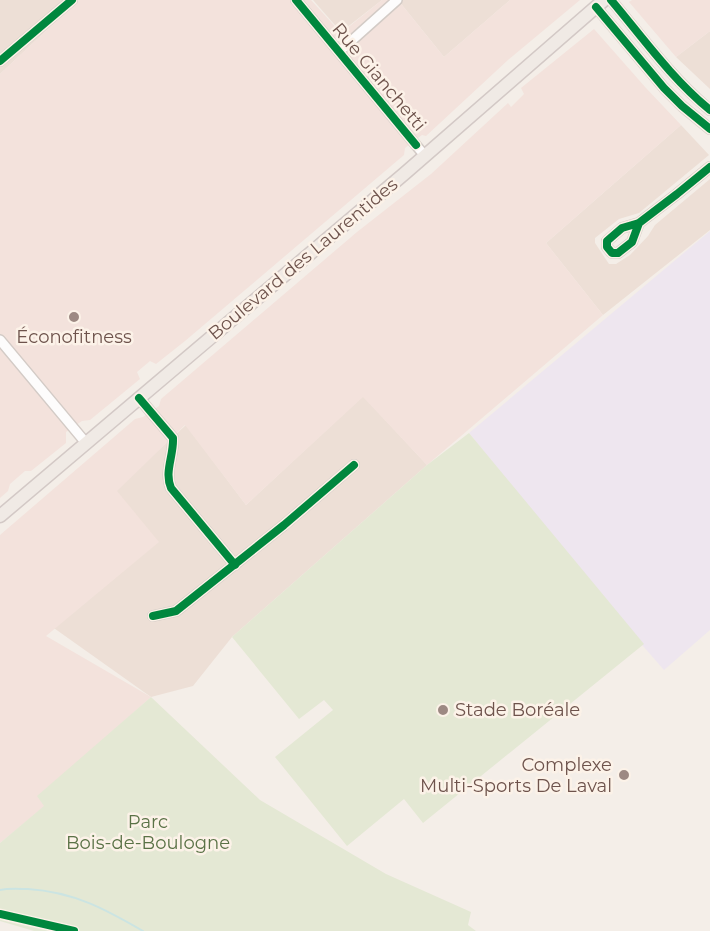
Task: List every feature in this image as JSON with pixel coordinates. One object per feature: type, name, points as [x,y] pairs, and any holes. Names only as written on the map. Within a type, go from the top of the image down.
[{"type":"main road","name":"Boulevard des Laurentides","points":[[0,516],[425,156],[600,3]]},
{"type":"street","points":[[0,61],[72,0]]},
{"type":"street","name":"Rue Gianchetti","points":[[296,0],[425,156]]},
{"type":"street","points":[[339,52],[397,0]]},
{"type":"street","points":[[611,0],[672,74],[710,110]]},
{"type":"street","points":[[600,3],[664,88],[710,129]]},
{"type":"street","points":[[639,223],[710,167]]},
{"type":"street","points":[[0,340],[86,443]]},
{"type":"street","points":[[139,398],[172,438],[168,476],[171,488],[235,565]]},
{"type":"street","points":[[153,616],[176,611],[284,525],[354,465]]},
{"type":"shaded area","points":[[0,0],[79,0],[0,74]]},
{"type":"shaded area","points":[[79,0],[311,0],[341,33],[382,0],[398,0],[444,57],[510,0],[580,0],[508,60],[426,136],[422,135],[405,148],[404,155],[185,341],[156,364],[150,361],[137,372],[140,379],[90,420],[82,421],[66,432],[66,443],[31,471],[25,471],[10,484],[8,491],[0,498],[0,74]]},
{"type":"shaded area","points":[[313,0],[382,0],[341,32]]},
{"type":"shaded area","points":[[398,0],[510,0],[444,57]]},
{"type":"shaded area","points":[[632,0],[710,0],[710,31],[676,57],[629,2]]},
{"type":"shaded area","points":[[594,29],[681,125],[546,243],[603,315],[427,465],[363,397],[246,505],[185,425],[117,491],[159,542],[46,636],[151,697],[39,797],[45,806],[0,843],[0,535],[135,419],[143,417],[159,406],[161,399],[357,232],[431,174],[508,103],[511,107],[524,94],[521,88]]},
{"type":"shaded area","points":[[710,31],[710,89],[676,57]]},
{"type":"shaded area","points":[[681,125],[709,155],[639,213],[619,219],[595,238],[595,243],[609,264],[616,264],[630,255],[655,225],[710,179],[710,230],[603,315],[546,243]]},
{"type":"shaded area","points":[[710,231],[710,630],[664,670],[615,614],[469,433]]},
{"type":"shaded area","points":[[363,396],[427,465],[232,637],[193,686],[151,697],[51,626],[111,493],[186,425],[246,505]]},
{"type":"green space","points":[[469,433],[644,644],[423,823],[404,799],[347,846],[275,757],[333,710],[324,700],[299,719],[232,637],[427,465]]},
{"type":"green space","name":"Parc Bois-de-Boulogne","points":[[151,697],[260,800],[386,874],[471,912],[468,925],[476,931],[34,931],[0,921],[0,843],[44,806],[37,796]]},
{"type":"waterway","points":[[0,890],[28,889],[75,898],[102,909],[143,931]]},
{"type":"cycle path","points":[[0,61],[72,0]]},
{"type":"cycle path","points":[[296,0],[416,145]]},
{"type":"cycle path","points":[[611,0],[670,72],[710,110]]},
{"type":"cycle path","points":[[596,7],[664,88],[710,129]]},
{"type":"cycle path","points":[[639,223],[632,242],[618,253],[612,253],[607,247],[607,241],[622,228],[639,223],[710,167]]},
{"type":"cycle path","points":[[139,398],[173,438],[168,476],[171,488],[235,565]]},
{"type":"cycle path","points":[[153,616],[176,611],[284,525],[354,465]]},
{"type":"cycle path","points":[[0,914],[74,931]]},
{"type":"place","name":"Éconofitness","points":[[74,317]]},
{"type":"place","name":"Stade Boréale","points":[[443,710]]},
{"type":"place","name":"Complexe Multi-Sports De Laval","points":[[624,775]]}]
